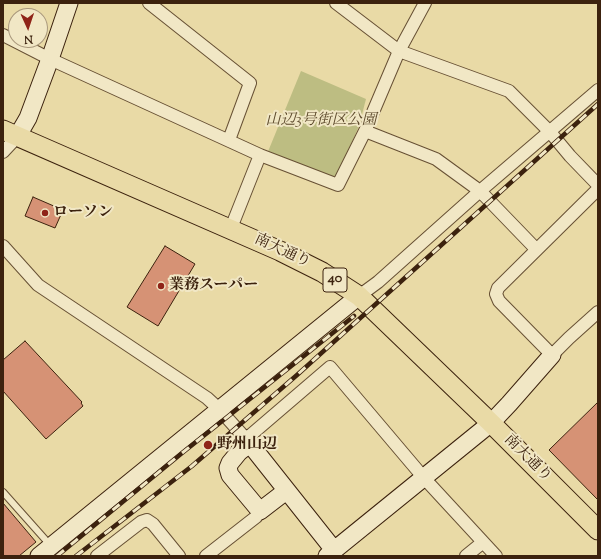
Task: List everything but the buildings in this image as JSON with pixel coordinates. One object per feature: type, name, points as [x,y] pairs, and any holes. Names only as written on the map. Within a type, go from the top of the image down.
[{"type":"main road","name":"南大通り","points":[[10,134],[230,228],[302,261],[360,296],[596,523]]},
{"type":"street","points":[[3,152],[10,134],[28,118],[69,3]]},
{"type":"street","points":[[150,3],[250,83],[229,140]]},
{"type":"street","points":[[336,3],[399,50],[509,91],[550,132],[570,156],[598,185]]},
{"type":"street","points":[[3,35],[50,59],[260,155],[338,185],[364,131],[399,50],[425,3]]},
{"type":"street","points":[[45,551],[378,282],[598,90]]},
{"type":"street","points":[[364,131],[436,159],[480,192],[536,249]]},
{"type":"street","points":[[230,228],[260,155]]},
{"type":"street","points":[[552,355],[499,301],[496,294],[498,288],[598,189]]},
{"type":"street","points":[[3,246],[38,285],[207,398],[219,409],[286,491],[330,553],[491,423],[568,338],[598,312]]},
{"type":"street","points":[[260,511],[230,475],[228,468],[230,463],[247,442],[330,367],[424,478],[482,543],[496,556]]},
{"type":"street","points":[[209,555],[256,517],[260,511],[286,491]]},
{"type":"street","points":[[97,556],[140,522],[147,520],[154,524],[179,556]]},
{"type":"street","points":[[466,556],[482,543]]},
{"type":"lane","points":[[3,492],[45,551]]},
{"type":"green space","name":"山辺3号街区公園","points":[[301,71],[366,99],[359,126],[336,179],[267,154]]},
{"type":"railway","points":[[76,556],[192,466],[297,375],[598,104]]},
{"type":"railway","points":[[57,556],[182,453],[354,316]]},
{"type":"place","name":"ローソン","points":[[45,213]]},
{"type":"place","name":"業務スーパー","points":[[161,286]]},
{"type":"place","name":"野州山辺","points":[[208,445]]}]
